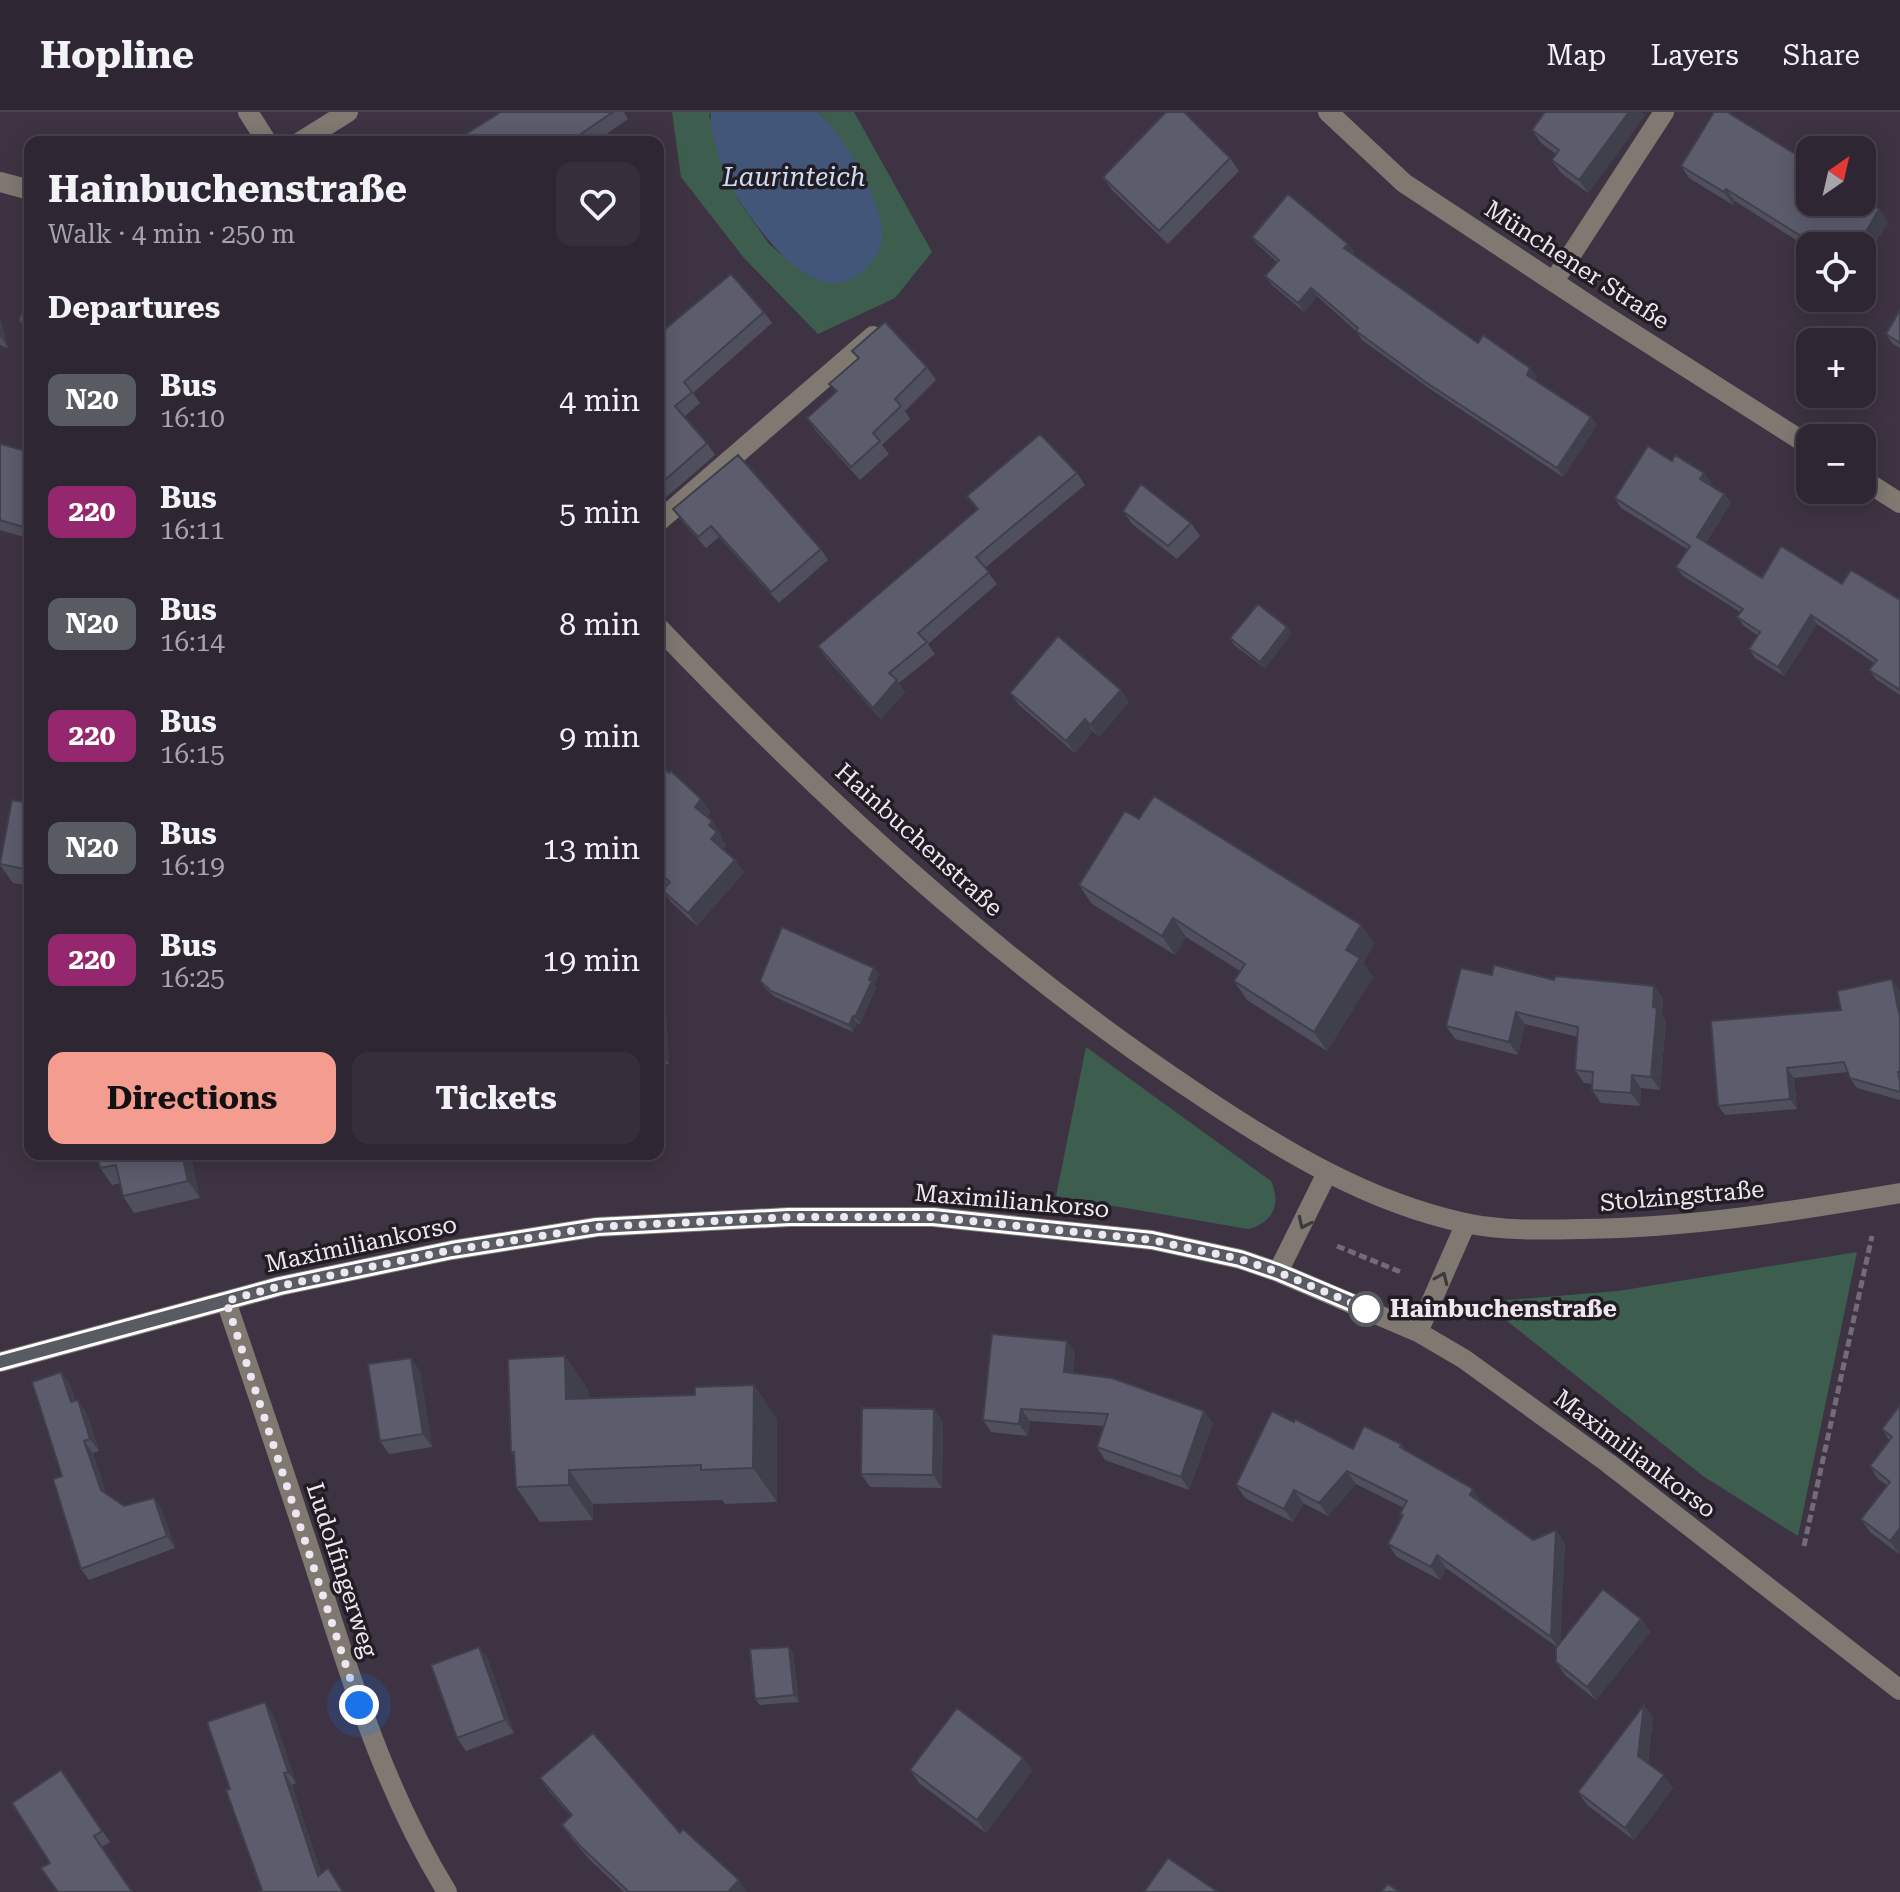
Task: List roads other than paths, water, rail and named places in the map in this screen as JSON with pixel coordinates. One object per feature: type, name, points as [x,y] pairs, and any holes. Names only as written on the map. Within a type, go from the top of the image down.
[{"type":"street","points":[[248,112],[263,136]]},
{"type":"street","points":[[310,136],[348,112]]},
{"type":"street","name":"Münchener Straße","points":[[1328,112],[1404,183],[1796,437]]},
{"type":"street","points":[[1554,281],[1664,112]]},
{"type":"street","points":[[0,182],[24,188]]},
{"type":"street","points":[[664,517],[886,325]]},
{"type":"street","points":[[1876,488],[1900,503]]},
{"type":"street","name":"Hainbuchenstraße","points":[[664,633],[731,704],[858,823],[1002,949],[1144,1058],[1279,1148],[1369,1190]]},
{"type":"street","points":[[1278,1272],[1327,1173]]},
{"type":"street","name":"Stolzingstraße","points":[[1369,1190],[1421,1211],[1466,1223],[1535,1230],[1639,1229],[1769,1216],[1900,1193]]},
{"type":"street","name":"Maximiliankorso","points":[[0,1362],[280,1286],[452,1250],[597,1227],[789,1217],[933,1217],[1152,1240],[1240,1259],[1278,1272],[1418,1332],[1464,1359],[1608,1463],[1900,1690]]},
{"type":"street","points":[[1418,1332],[1466,1223]]},
{"type":"street","name":"Ludolfingerweg","points":[[226,1301],[349,1678],[415,1836],[447,1892]]},
{"type":"water","name":"Laurinteich","points":[[711,112],[817,112],[827,122],[861,171],[877,208],[882,240],[877,253],[863,271],[846,281],[830,283],[796,267],[781,253],[755,222],[733,188],[716,148]]},
{"type":"place","name":"Hainbuchenstraße","points":[[1366,1309]]}]
